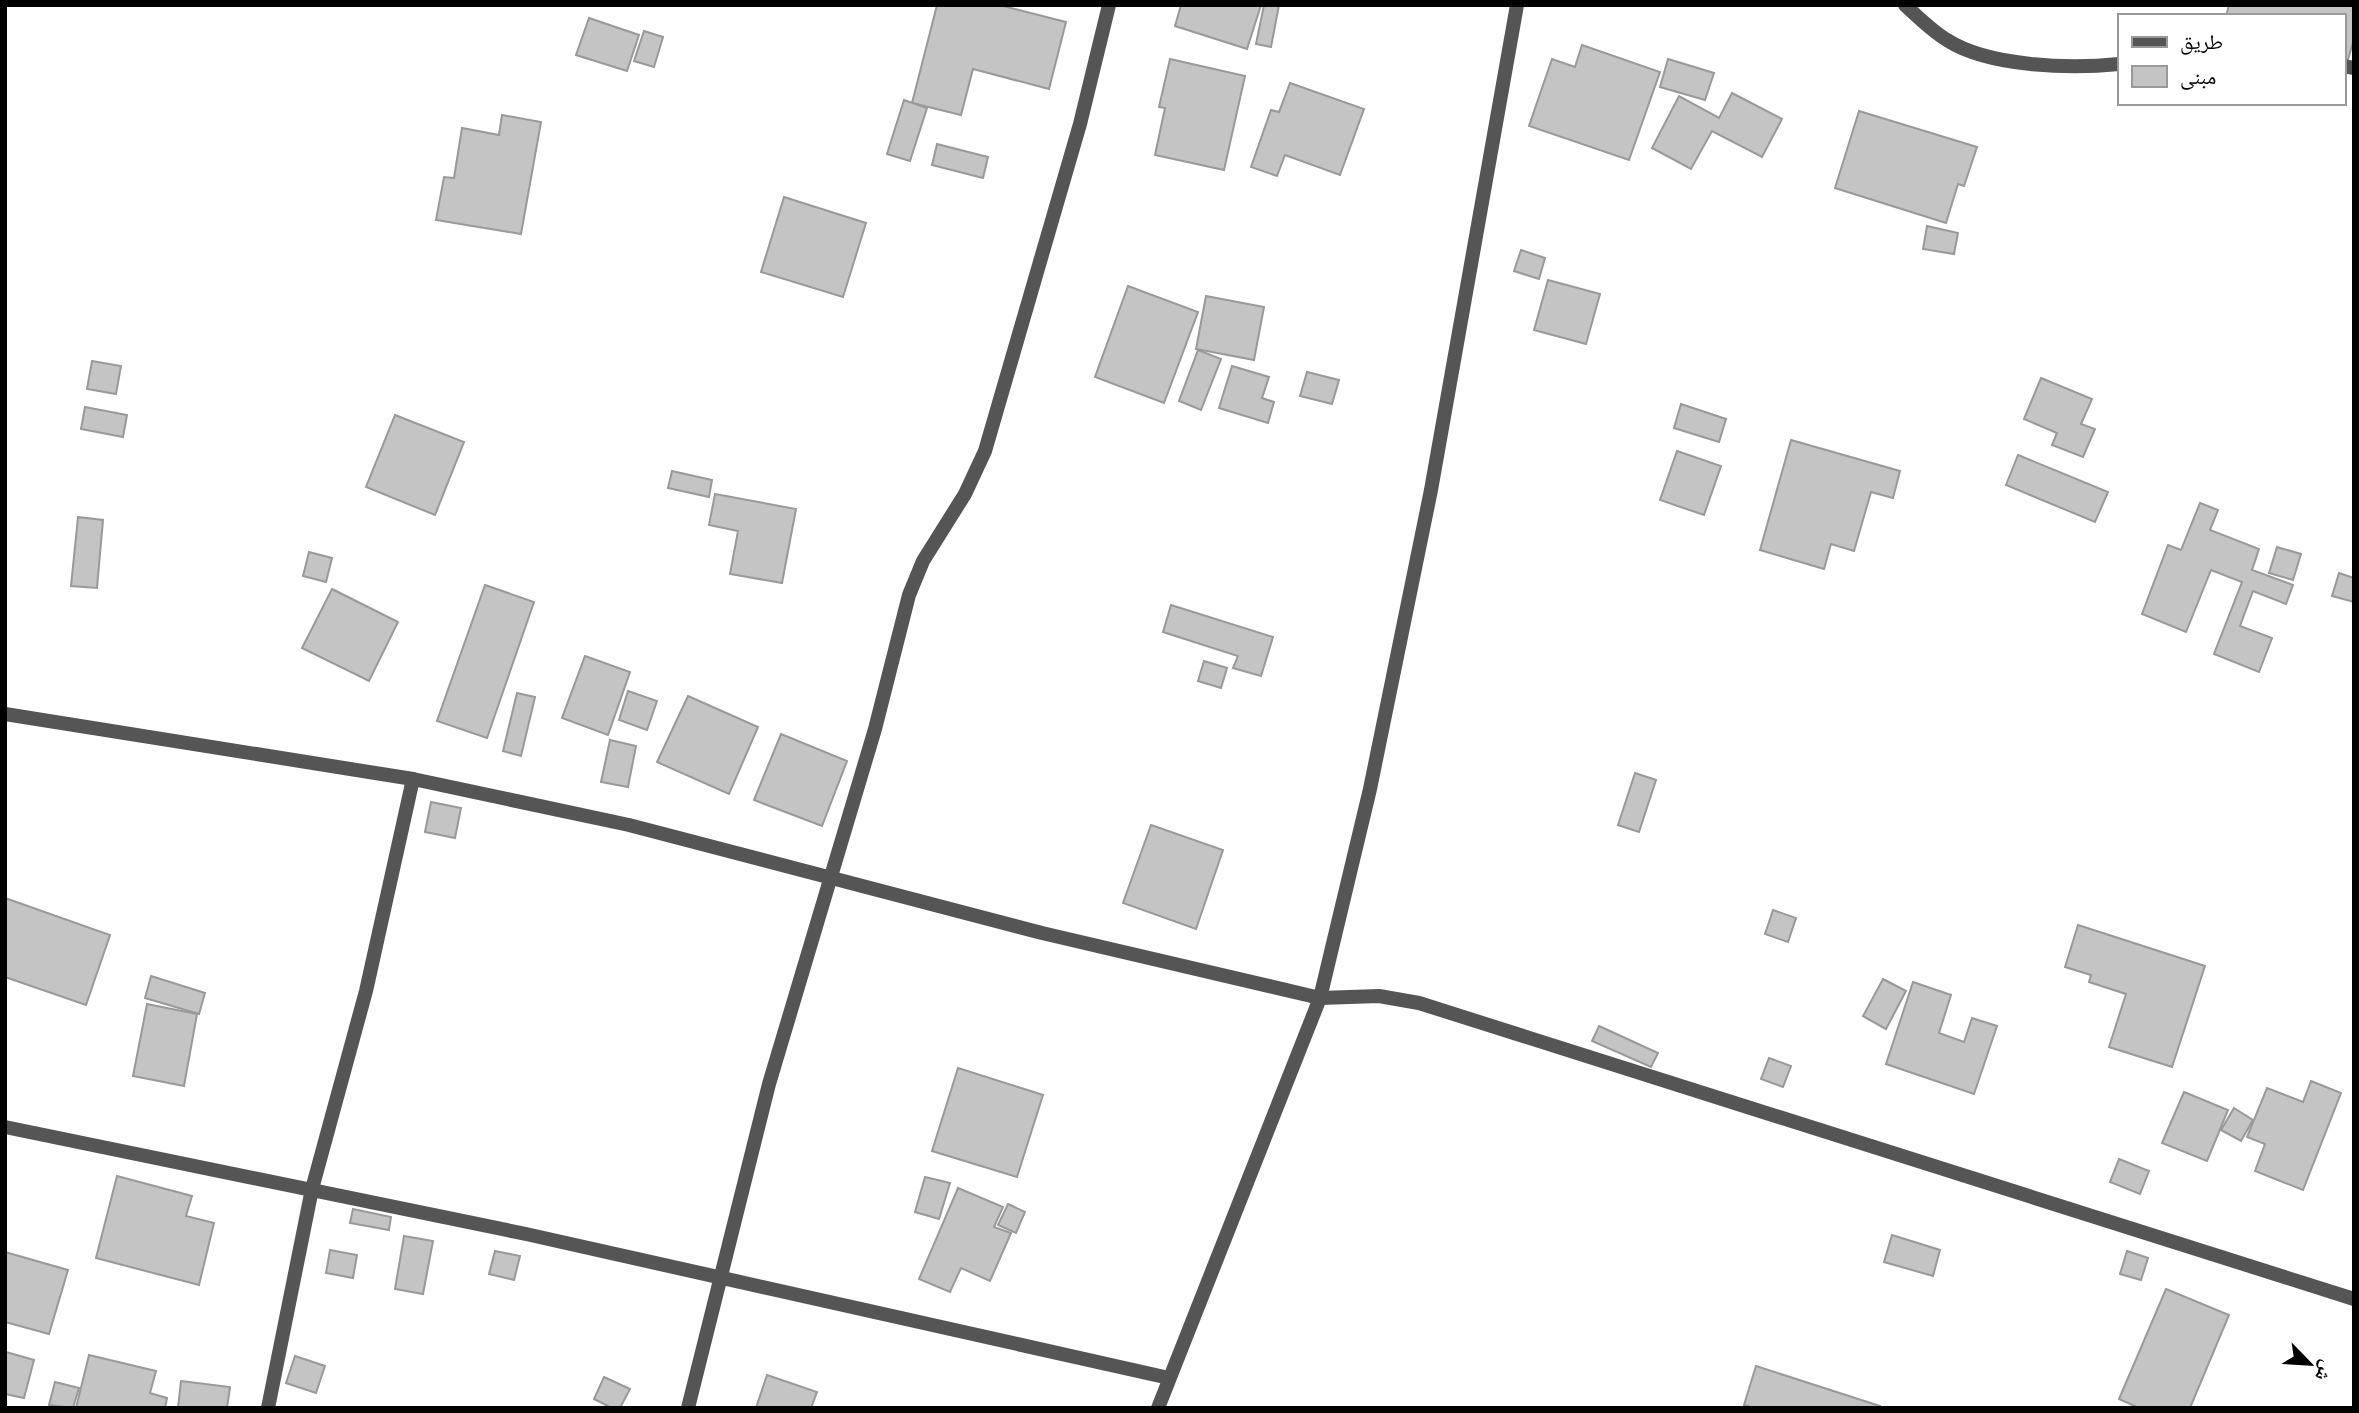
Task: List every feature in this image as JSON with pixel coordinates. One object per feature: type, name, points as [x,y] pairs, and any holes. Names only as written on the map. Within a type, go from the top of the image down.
[{"type":"street","points":[[688,1408],[769,1084],[875,729],[909,595],[923,561],[965,494],[985,451],[1080,124],[1109,5]]},
{"type":"street","points":[[1158,1408],[1320,998],[1370,789],[1431,490],[1517,5]]},
{"type":"street","points":[[1905,5],[1948,41],[1970,52],[2049,65],[2118,64]]},
{"type":"street","points":[[5,714],[413,779],[629,825],[1042,933],[1320,998],[1379,996],[1419,1003],[2354,1299]]},
{"type":"street","points":[[268,1408],[312,1189],[366,990],[413,779]]},
{"type":"street","points":[[5,1127],[312,1189],[1169,1378]]},
{"type":"building","points":[[937,5],[999,5],[1066,22],[1049,89],[973,69],[961,115],[912,103]]},
{"type":"building","points":[[1181,5],[1261,5],[1247,49],[1175,26]]},
{"type":"building","points":[[1264,5],[1279,5],[1271,47],[1256,44]]},
{"type":"building","points":[[2229,5],[2354,5],[2354,39],[2347,63],[2345,14],[2227,14]]},
{"type":"building","points":[[589,18],[639,35],[627,71],[576,55]]},
{"type":"building","points":[[644,31],[663,37],[654,67],[634,61]]},
{"type":"building","points":[[1582,45],[1660,72],[1629,160],[1529,126],[1552,59],[1575,67]]},
{"type":"building","points":[[1170,59],[1245,76],[1224,170],[1155,155],[1165,108],[1159,107]]},
{"type":"building","points":[[1668,59],[1714,73],[1705,100],[1660,87]]},
{"type":"building","points":[[1290,83],[1364,109],[1340,175],[1285,155],[1277,176],[1251,167],[1271,110],[1279,112]]},
{"type":"building","points":[[1732,93],[1782,119],[1762,157],[1712,131],[1691,169],[1652,148],[1679,96],[1719,118]]},
{"type":"building","points":[[904,100],[927,108],[910,161],[887,154]]},
{"type":"building","points":[[1859,111],[1977,147],[1964,186],[1958,184],[1946,223],[1835,188]]},
{"type":"building","points":[[502,115],[541,122],[521,234],[436,220],[444,177],[454,178],[462,128],[499,135]]},
{"type":"building","points":[[937,144],[988,157],[983,178],[932,165]]},
{"type":"building","points":[[784,197],[866,223],[843,297],[761,272]]},
{"type":"building","points":[[1927,226],[1958,233],[1954,254],[1923,249]]},
{"type":"building","points":[[1521,250],[1545,258],[1539,279],[1514,271]]},
{"type":"building","points":[[1548,280],[1600,294],[1586,344],[1534,330]]},
{"type":"building","points":[[1128,286],[1198,312],[1164,403],[1095,377]]},
{"type":"building","points":[[1206,296],[1264,307],[1254,360],[1196,349]]},
{"type":"building","points":[[1198,350],[1221,359],[1201,410],[1179,401]]},
{"type":"building","points":[[92,361],[121,366],[116,394],[87,389]]},
{"type":"building","points":[[1232,366],[1269,377],[1262,398],[1274,402],[1268,423],[1219,408]]},
{"type":"building","points":[[1307,372],[1339,380],[1332,404],[1300,396]]},
{"type":"building","points":[[2041,378],[2092,399],[2081,424],[2095,429],[2083,457],[2052,445],[2057,433],[2024,419]]},
{"type":"building","points":[[1681,404],[1726,419],[1719,442],[1674,428]]},
{"type":"building","points":[[85,407],[127,415],[123,437],[81,429]]},
{"type":"building","points":[[395,415],[464,442],[435,515],[366,487]]},
{"type":"building","points":[[1791,440],[1900,471],[1893,498],[1871,492],[1854,551],[1831,544],[1824,569],[1760,550]]},
{"type":"building","points":[[1677,451],[1721,466],[1704,515],[1660,500]]},
{"type":"building","points":[[2018,455],[2108,492],[2095,522],[2006,485]]},
{"type":"building","points":[[672,471],[712,480],[709,497],[668,488]]},
{"type":"building","points":[[715,494],[796,509],[782,583],[730,574],[738,531],[709,525]]},
{"type":"building","points":[[2200,503],[2218,510],[2210,530],[2259,549],[2252,570],[2293,585],[2286,604],[2253,591],[2240,626],[2272,638],[2259,672],[2214,654],[2242,582],[2211,570],[2186,632],[2142,614],[2168,545],[2181,550]]},
{"type":"building","points":[[78,517],[103,520],[97,588],[71,586]]},
{"type":"building","points":[[2277,547],[2301,554],[2293,580],[2269,573]]},
{"type":"building","points":[[309,552],[332,558],[326,582],[303,576]]},
{"type":"building","points":[[2339,573],[2354,578],[2354,602],[2332,596]]},
{"type":"building","points":[[485,585],[534,602],[487,738],[437,721]]},
{"type":"building","points":[[332,589],[398,622],[369,681],[302,648]]},
{"type":"building","points":[[1171,605],[1273,637],[1261,676],[1233,668],[1238,656],[1163,632]]},
{"type":"building","points":[[585,656],[630,672],[608,735],[562,718]]},
{"type":"building","points":[[1204,661],[1227,668],[1221,688],[1198,681]]},
{"type":"building","points":[[628,691],[657,701],[647,730],[619,720]]},
{"type":"building","points":[[517,693],[535,697],[521,756],[503,751]]},
{"type":"building","points":[[688,696],[758,727],[729,794],[657,762]]},
{"type":"building","points":[[781,734],[847,761],[822,826],[754,800]]},
{"type":"building","points":[[610,740],[636,746],[628,787],[601,782]]},
{"type":"building","points":[[1635,773],[1656,780],[1639,832],[1618,825]]},
{"type":"building","points":[[431,802],[461,808],[455,838],[425,832]]},
{"type":"building","points":[[1151,825],[1223,850],[1196,929],[1123,903]]},
{"type":"building","points":[[5,898],[110,935],[86,1005],[5,977]]},
{"type":"building","points":[[1773,910],[1796,918],[1788,942],[1765,934]]},
{"type":"building","points":[[2078,925],[2205,966],[2172,1067],[2109,1047],[2126,994],[2089,982],[2091,975],[2065,967]]},
{"type":"building","points":[[151,976],[205,993],[199,1014],[145,998]]},
{"type":"building","points":[[1883,979],[1906,991],[1886,1029],[1863,1016]]},
{"type":"building","points":[[1913,982],[1951,995],[1939,1033],[1964,1042],[1972,1018],[1997,1026],[1974,1094],[1886,1064]]},
{"type":"building","points":[[147,1004],[197,1014],[184,1086],[133,1076]]},
{"type":"building","points":[[1599,1026],[1658,1053],[1651,1067],[1592,1041]]},
{"type":"building","points":[[1769,1058],[1791,1066],[1783,1087],[1761,1079]]},
{"type":"building","points":[[958,1068],[1043,1095],[1017,1177],[932,1151]]},
{"type":"building","points":[[2311,1081],[2341,1093],[2303,1190],[2255,1171],[2265,1144],[2247,1137],[2267,1088],[2303,1102]]},
{"type":"building","points":[[2184,1092],[2228,1110],[2207,1161],[2162,1143]]},
{"type":"building","points":[[2234,1108],[2253,1120],[2241,1141],[2221,1130]]},
{"type":"building","points":[[2119,1159],[2149,1171],[2140,1194],[2110,1182]]},
{"type":"building","points":[[117,1176],[192,1196],[186,1216],[214,1223],[199,1285],[96,1258]]},
{"type":"building","points":[[925,1177],[950,1183],[939,1219],[915,1212]]},
{"type":"building","points":[[958,1188],[1003,1207],[994,1227],[1011,1233],[990,1281],[961,1268],[950,1292],[919,1279]]},
{"type":"building","points":[[1008,1204],[1025,1212],[1016,1233],[998,1225]]},
{"type":"building","points":[[353,1209],[391,1217],[389,1230],[350,1223]]},
{"type":"building","points":[[1892,1235],[1940,1250],[1933,1276],[1884,1262]]},
{"type":"building","points":[[404,1236],[433,1241],[423,1294],[395,1289]]},
{"type":"building","points":[[330,1250],[357,1255],[353,1278],[326,1273]]},
{"type":"building","points":[[495,1251],[520,1256],[514,1280],[489,1274]]},
{"type":"building","points":[[2127,1251],[2148,1258],[2141,1280],[2120,1274]]},
{"type":"building","points":[[5,1252],[68,1270],[49,1334],[5,1322]]},
{"type":"building","points":[[2166,1289],[2229,1315],[2190,1408],[2139,1408],[2119,1399]]},
{"type":"building","points":[[6,1352],[34,1360],[24,1398],[5,1394]]},
{"type":"building","points":[[89,1355],[156,1371],[150,1393],[167,1398],[165,1408],[76,1408]]},
{"type":"building","points":[[295,1356],[325,1366],[316,1393],[286,1383]]},
{"type":"building","points":[[1756,1366],[1880,1408],[1754,1408],[1744,1405]]},
{"type":"building","points":[[767,1375],[817,1392],[811,1408],[756,1408]]},
{"type":"building","points":[[604,1377],[630,1389],[620,1408],[612,1408],[594,1399]]},
{"type":"building","points":[[181,1381],[230,1387],[227,1408],[178,1408]]},
{"type":"building","points":[[55,1382],[79,1388],[73,1408],[49,1405]]}]
